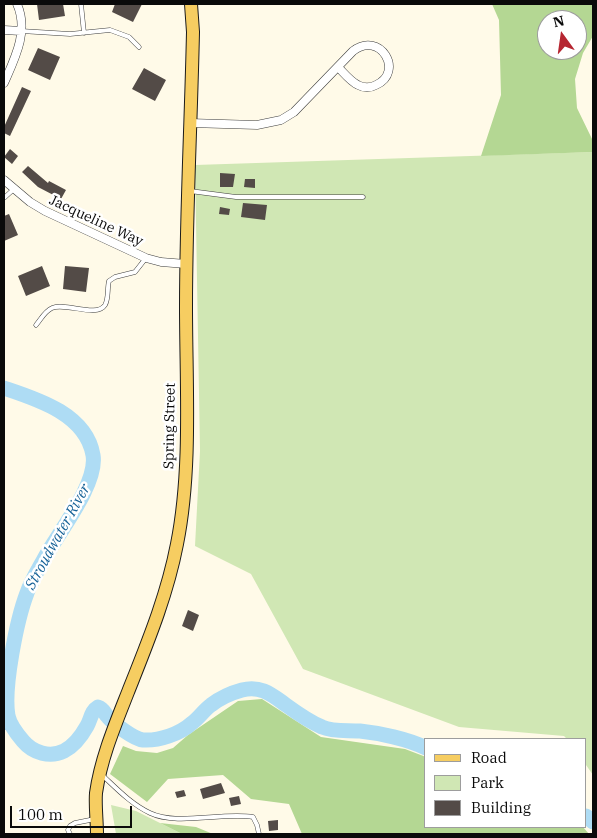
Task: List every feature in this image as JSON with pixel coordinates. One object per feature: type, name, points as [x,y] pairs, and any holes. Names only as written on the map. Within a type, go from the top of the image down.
[{"type":"main road","name":"Spring Street","points":[[97,834],[96,795],[100,773],[119,714],[167,587],[177,543],[183,497],[186,449],[186,264],[193,32],[191,4]]},
{"type":"street","points":[[4,83],[21,41],[21,14],[17,4]]},
{"type":"street","points":[[4,30],[21,31]]},
{"type":"street","points":[[190,123],[257,125],[281,120],[294,112],[356,48],[370,45],[382,51],[387,57],[389,67],[384,80],[378,85],[368,88],[356,84],[338,67]]},
{"type":"street","name":"Jacqueline Way","points":[[4,180],[45,211],[146,258],[160,262],[186,264]]},
{"type":"lane","points":[[81,4],[84,33]]},
{"type":"lane","points":[[21,31],[84,33],[103,30],[116,31],[129,37],[139,47]]},
{"type":"lane","points":[[4,198],[14,189]]},
{"type":"lane","points":[[188,191],[236,197],[363,197]]},
{"type":"lane","points":[[36,325],[48,310],[57,306],[94,310],[102,308],[106,302],[109,281],[115,276],[135,272],[146,258]]},
{"type":"lane","points":[[100,773],[124,795],[150,813],[172,818],[232,815],[253,817],[258,825],[259,834]]},
{"type":"lane","points":[[70,834],[70,826],[75,823],[96,819]]},
{"type":"green space","points":[[492,4],[593,4],[593,36],[587,46],[587,10],[537,10],[537,60],[581,60],[575,79],[577,108],[593,141],[593,152],[481,156],[501,95],[499,20]]},
{"type":"green space","points":[[593,152],[593,775],[587,766],[587,738],[566,738],[564,736],[459,727],[303,669],[251,574],[195,546],[200,451],[195,165]]},
{"type":"green space","points":[[262,699],[321,737],[405,749],[424,756],[424,828],[584,828],[589,834],[302,834],[289,804],[251,799],[223,775],[168,779],[147,802],[110,774],[123,746],[136,751],[157,753],[173,748],[188,735],[238,701]]},
{"type":"green space","points":[[111,805],[136,811],[182,834],[116,834]]},
{"type":"green space","points":[[160,823],[196,827],[213,834],[182,834]]},
{"type":"building","points":[[37,4],[63,4],[65,16],[39,20]]},
{"type":"building","points":[[115,4],[142,4],[133,22],[112,12]]},
{"type":"building","points":[[38,48],[60,57],[50,80],[28,70]]},
{"type":"building","points":[[144,68],[166,80],[155,101],[132,89]]},
{"type":"building","points":[[22,87],[31,91],[10,136],[4,133],[4,127]]},
{"type":"building","points":[[10,149],[18,156],[12,164],[4,157]]},
{"type":"building","points":[[28,166],[48,183],[49,181],[66,190],[61,199],[38,187],[22,172]]},
{"type":"building","points":[[220,173],[235,174],[233,187],[220,187]]},
{"type":"building","points":[[245,179],[255,179],[255,188],[244,187]]},
{"type":"building","points":[[243,203],[267,205],[265,220],[241,217]]},
{"type":"building","points":[[220,207],[230,209],[229,215],[219,214]]},
{"type":"building","points":[[9,214],[18,235],[4,241],[4,216]]},
{"type":"building","points":[[42,266],[50,286],[26,296],[18,276]]},
{"type":"building","points":[[65,266],[89,268],[86,292],[63,289]]},
{"type":"building","points":[[188,610],[199,615],[193,631],[182,626]]},
{"type":"building","points":[[221,783],[225,793],[203,799],[200,789]]},
{"type":"building","points":[[184,790],[186,796],[177,798],[175,792]]},
{"type":"building","points":[[239,796],[241,804],[231,806],[229,798]]},
{"type":"building","points":[[278,820],[278,830],[269,831],[268,821]]},
{"type":"waterway","name":"Stroudwater River","points":[[4,388],[45,403],[70,419],[81,429],[89,441],[93,455],[93,467],[83,494],[30,584],[15,636],[7,689],[8,716],[10,723],[27,745],[32,749],[48,754],[64,751],[80,737],[92,713],[98,707],[124,731],[135,737],[143,740],[162,738],[187,727],[214,702],[242,690],[255,689],[271,695],[326,729],[360,731],[384,735],[424,747]]},
{"type":"waterway","points":[[4,729],[11,724]]},
{"type":"waterway","name":"Stroudwater River","points":[[587,817],[593,822]]}]
